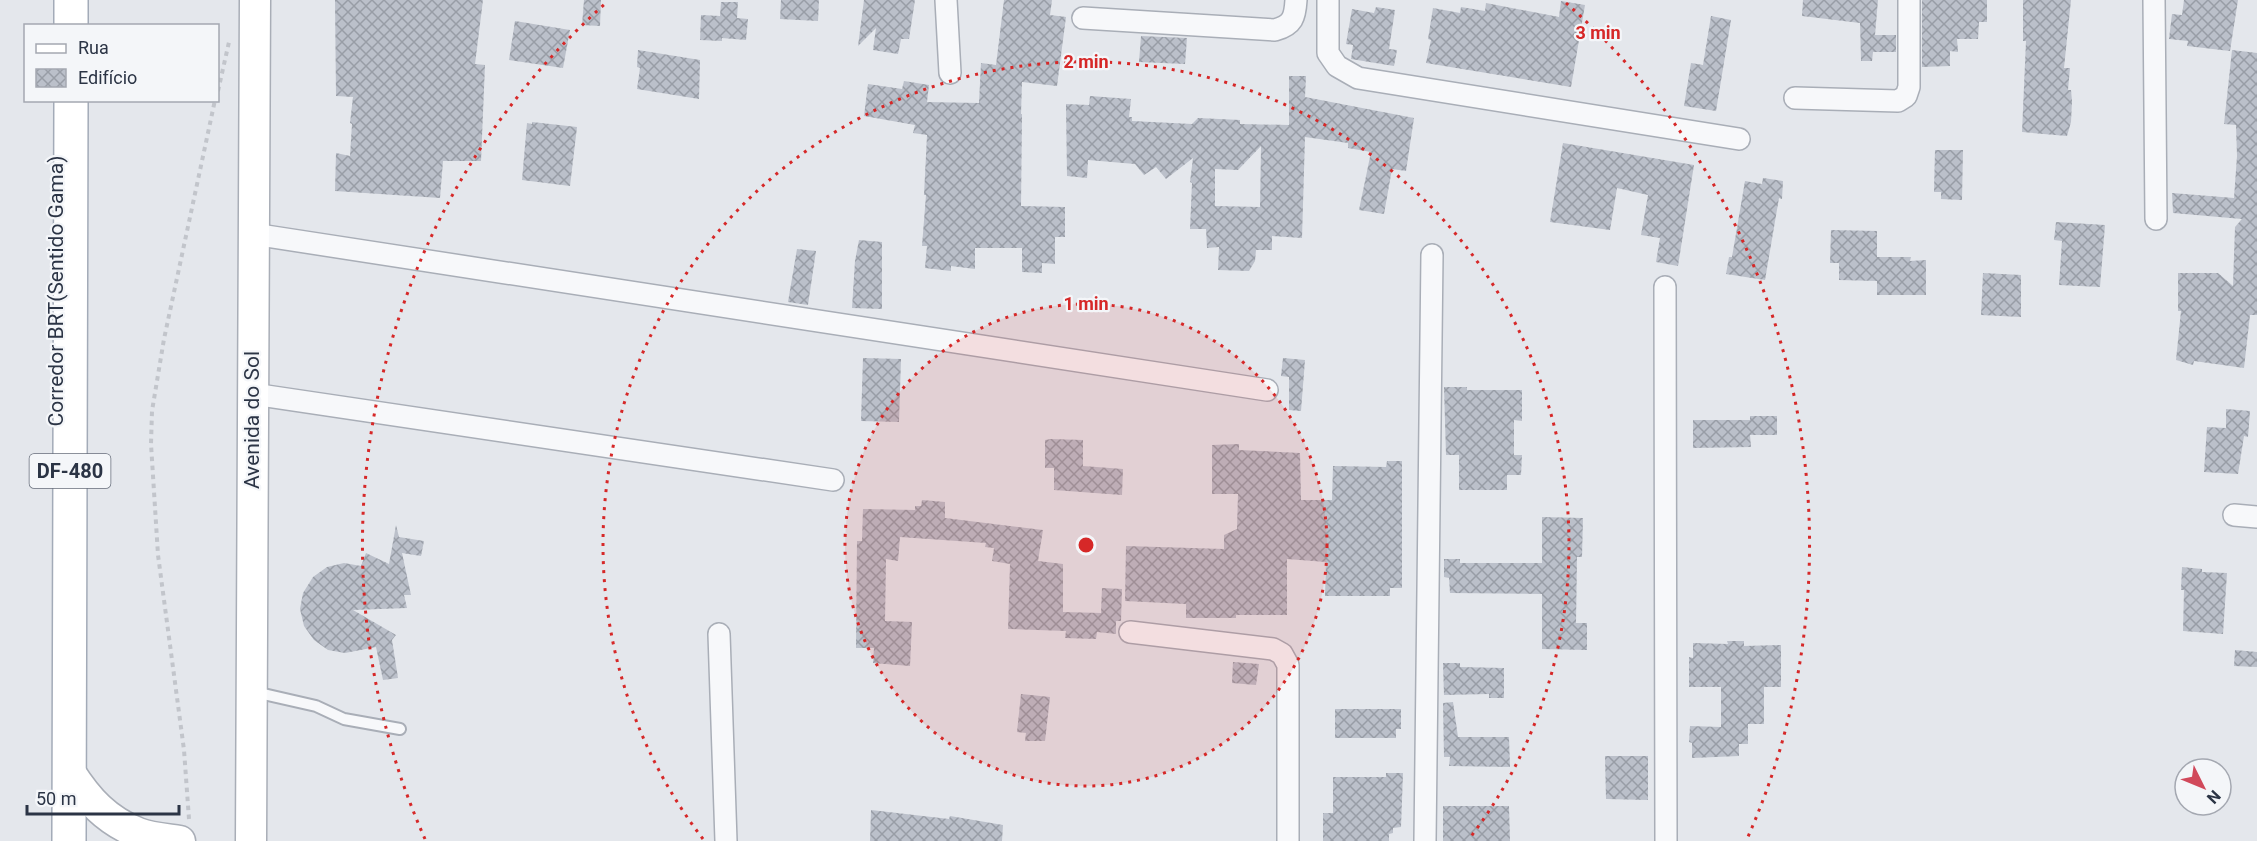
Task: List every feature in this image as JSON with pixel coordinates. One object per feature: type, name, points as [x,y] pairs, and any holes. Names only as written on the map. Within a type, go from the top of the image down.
[{"type":"main road","points":[[71,0],[71,24]]},
{"type":"main road","name":"DF-480","points":[[69,841],[70,102]]},
{"type":"street","name":"Avenida do Sol","points":[[251,841],[255,0]]},
{"type":"street","points":[[946,0],[950,73]]},
{"type":"street","points":[[1083,18],[1275,30],[1285,27],[1293,20],[1296,0]]},
{"type":"street","points":[[1328,0],[1328,53],[1337,66],[1358,78],[1740,139]]},
{"type":"street","points":[[1795,98],[1898,102],[1906,96],[1909,87],[1909,0]]},
{"type":"street","points":[[2154,0],[2156,219]]},
{"type":"street","points":[[253,234],[1267,390]]},
{"type":"street","points":[[1425,841],[1432,255]]},
{"type":"street","points":[[1665,287],[1666,841]]},
{"type":"street","points":[[252,394],[833,480]]},
{"type":"street","points":[[2234,515],[2257,517]]},
{"type":"street","points":[[1130,632],[1273,649],[1282,654],[1288,664],[1288,841]]},
{"type":"street","points":[[719,634],[726,841]]},
{"type":"street","points":[[70,772],[86,797],[126,837],[185,835]]},
{"type":"lane","points":[[252,691],[316,706],[344,718],[400,729]]},
{"type":"path","points":[[185,835],[184,750],[158,555],[151,444],[152,411],[164,339],[216,102]]},
{"type":"building","points":[[335,0],[483,0],[475,64],[485,65],[481,161],[443,161],[440,198],[335,191],[336,153],[350,156],[353,97],[336,96]]},
{"type":"building","points":[[584,0],[601,0],[600,26],[582,25]]},
{"type":"building","points":[[781,0],[819,0],[818,21],[780,19]]},
{"type":"building","points":[[864,0],[915,0],[909,39],[901,39],[898,54],[873,50],[876,28],[858,46]]},
{"type":"building","points":[[1004,0],[1052,0],[1050,15],[1066,17],[1057,86],[1022,82],[1021,114],[1021,206],[1065,207],[1065,237],[1055,237],[1055,264],[1042,263],[1042,273],[1022,272],[1022,248],[975,248],[975,269],[951,266],[951,271],[925,268],[927,246],[922,246],[927,135],[913,133],[915,125],[864,116],[868,84],[902,89],[904,81],[929,85],[927,102],[979,103],[981,63],[996,65]]},
{"type":"building","points":[[1803,0],[1878,0],[1875,35],[1896,35],[1896,52],[1873,52],[1872,61],[1861,61],[1860,23],[1802,16]]},
{"type":"building","points":[[1922,0],[1987,0],[1987,22],[1979,22],[1978,39],[1957,39],[1958,52],[1950,51],[1950,66],[1922,67]]},
{"type":"building","points":[[2023,0],[2071,0],[2064,68],[2070,68],[2068,90],[2071,90],[2072,101],[2071,122],[2067,136],[2022,132],[2026,41],[2023,41]]},
{"type":"building","points":[[2184,0],[2238,0],[2230,51],[2187,46],[2188,41],[2169,39],[2172,14],[2182,15]]},
{"type":"building","points":[[1561,1],[1585,5],[1571,87],[1426,63],[1431,40],[1428,39],[1433,8],[1460,13],[1461,7],[1485,11],[1486,3],[1559,17]]},
{"type":"building","points":[[721,2],[738,2],[737,18],[748,19],[746,40],[722,38],[722,41],[700,40],[701,15],[720,16]]},
{"type":"building","points":[[1376,7],[1395,10],[1389,49],[1397,50],[1394,66],[1351,59],[1353,45],[1346,44],[1352,9],[1374,13]]},
{"type":"building","points":[[1711,16],[1731,20],[1716,111],[1684,106],[1691,63],[1703,65]]},
{"type":"building","points":[[515,21],[570,30],[563,68],[509,60]]},
{"type":"building","points":[[1141,36],[1187,38],[1185,64],[1139,62]]},
{"type":"building","points":[[638,50],[700,60],[699,99],[637,89],[640,68],[637,67]]},
{"type":"building","points":[[2232,50],[2257,53],[2257,315],[2250,315],[2244,368],[2194,361],[2193,365],[2176,360],[2181,311],[2178,311],[2178,273],[2218,273],[2233,286],[2235,227],[2242,219],[2173,213],[2172,193],[2234,198],[2237,156],[2236,125],[2224,124]]},
{"type":"building","points":[[1289,76],[1306,76],[1305,97],[1414,118],[1406,171],[1392,169],[1384,214],[1359,210],[1371,152],[1348,148],[1348,143],[1305,137],[1302,238],[1272,236],[1272,250],[1256,250],[1255,261],[1249,271],[1218,270],[1219,247],[1207,248],[1206,229],[1190,229],[1192,183],[1190,182],[1193,158],[1166,179],[1156,167],[1144,175],[1135,164],[1088,160],[1087,178],[1067,176],[1066,104],[1089,105],[1090,96],[1131,99],[1129,117],[1132,117],[1132,121],[1192,124],[1198,118],[1240,120],[1240,124],[1289,125]],"holes":[[[1261,146],[1260,207],[1215,206],[1215,169],[1238,170]]]},
{"type":"building","points":[[532,122],[577,127],[570,186],[522,180],[527,123],[532,124]]},
{"type":"building","points":[[1563,143],[1694,165],[1678,266],[1656,262],[1660,238],[1641,235],[1648,195],[1617,188],[1610,230],[1550,222]]},
{"type":"building","points":[[1935,150],[1963,150],[1962,200],[1941,199],[1941,192],[1934,192]]},
{"type":"building","points":[[1763,178],[1783,181],[1782,199],[1779,198],[1765,280],[1726,274],[1729,257],[1732,257],[1745,181],[1762,184]]},
{"type":"building","points":[[2056,222],[2105,225],[2100,287],[2059,285],[2062,241],[2054,240]]},
{"type":"building","points":[[1831,230],[1877,231],[1877,257],[1911,257],[1910,261],[1926,260],[1926,295],[1877,295],[1877,281],[1839,280],[1839,263],[1830,263]]},
{"type":"building","points":[[859,240],[882,242],[882,309],[852,308],[855,261]]},
{"type":"building","points":[[797,249],[816,251],[808,305],[788,302]]},
{"type":"building","points":[[1983,273],[2021,275],[2021,317],[1981,315]]},
{"type":"building","points":[[863,358],[901,359],[899,422],[861,421]]},
{"type":"building","points":[[1283,358],[1305,360],[1301,411],[1289,410],[1289,377],[1281,376]]},
{"type":"building","points":[[1444,387],[1467,387],[1467,390],[1522,390],[1522,421],[1514,420],[1514,455],[1522,455],[1521,475],[1507,475],[1507,490],[1459,490],[1459,455],[1446,455]]},
{"type":"building","points":[[2226,409],[2250,411],[2248,437],[2244,436],[2238,474],[2204,472],[2207,427],[2226,428]]},
{"type":"building","points":[[1750,416],[1777,416],[1777,435],[1750,435],[1751,447],[1693,448],[1693,420],[1750,420]]},
{"type":"building","points":[[1045,440],[1083,440],[1083,466],[1123,469],[1122,495],[1054,490],[1054,468],[1045,468]]},
{"type":"building","points":[[1239,444],[1239,450],[1300,453],[1301,500],[1332,500],[1333,466],[1386,467],[1387,461],[1402,461],[1402,588],[1390,588],[1390,596],[1325,596],[1326,562],[1287,559],[1287,615],[1186,618],[1186,604],[1125,601],[1126,546],[1224,549],[1224,535],[1237,529],[1238,494],[1212,494],[1212,445]]},
{"type":"building","points":[[922,500],[945,502],[945,518],[1043,530],[1038,561],[1063,564],[1063,612],[1101,613],[1102,588],[1122,589],[1121,621],[1116,621],[1116,634],[1097,632],[1096,639],[1065,638],[1066,631],[1008,629],[1010,564],[992,561],[994,548],[985,547],[986,543],[900,537],[898,561],[886,559],[885,621],[912,622],[910,666],[873,663],[874,648],[856,648],[857,541],[862,541],[863,509],[915,510],[915,506],[921,506]]},
{"type":"building","points":[[1542,517],[1583,518],[1582,557],[1577,557],[1576,623],[1587,623],[1587,650],[1542,649],[1542,594],[1450,593],[1449,578],[1444,577],[1444,559],[1460,559],[1460,563],[1542,563]]},
{"type":"building","points":[[396,525],[399,537],[424,541],[421,556],[402,553],[411,595],[404,595],[407,608],[353,610],[396,635],[392,640],[398,678],[383,680],[376,647],[345,653],[328,650],[314,640],[304,626],[300,609],[303,593],[313,577],[327,567],[344,563],[361,566],[366,553],[389,564]]},
{"type":"building","points":[[2182,567],[2202,569],[2202,572],[2227,573],[2223,634],[2183,631]]},
{"type":"building","points":[[1727,641],[1744,641],[1744,646],[1781,645],[1781,687],[1764,687],[1764,724],[1748,724],[1748,744],[1739,744],[1739,756],[1692,758],[1692,743],[1689,742],[1690,726],[1721,727],[1721,687],[1689,687],[1689,657],[1693,658],[1693,643],[1728,644]]},
{"type":"building","points":[[2235,650],[2257,652],[2257,667],[2234,666]]},
{"type":"building","points":[[1233,662],[1259,664],[1256,685],[1232,683]]},
{"type":"building","points":[[1443,663],[1460,663],[1460,667],[1504,668],[1504,698],[1489,698],[1489,694],[1444,695]]},
{"type":"building","points":[[1021,694],[1050,697],[1045,741],[1025,741],[1026,733],[1017,732]]},
{"type":"building","points":[[1453,702],[1458,737],[1509,737],[1510,767],[1449,766],[1450,757],[1444,757],[1443,703]]},
{"type":"building","points":[[1335,709],[1401,709],[1401,729],[1396,729],[1396,738],[1335,738]]},
{"type":"building","points":[[1605,756],[1648,756],[1648,800],[1606,799]]},
{"type":"building","points":[[1386,773],[1403,773],[1401,827],[1393,828],[1393,833],[1389,834],[1389,841],[1323,841],[1323,813],[1333,813],[1333,777],[1386,777]]},
{"type":"building","points":[[1443,806],[1509,806],[1510,841],[1443,841]]},
{"type":"building","points":[[871,810],[949,819],[950,816],[1003,825],[1002,841],[870,841]]}]
